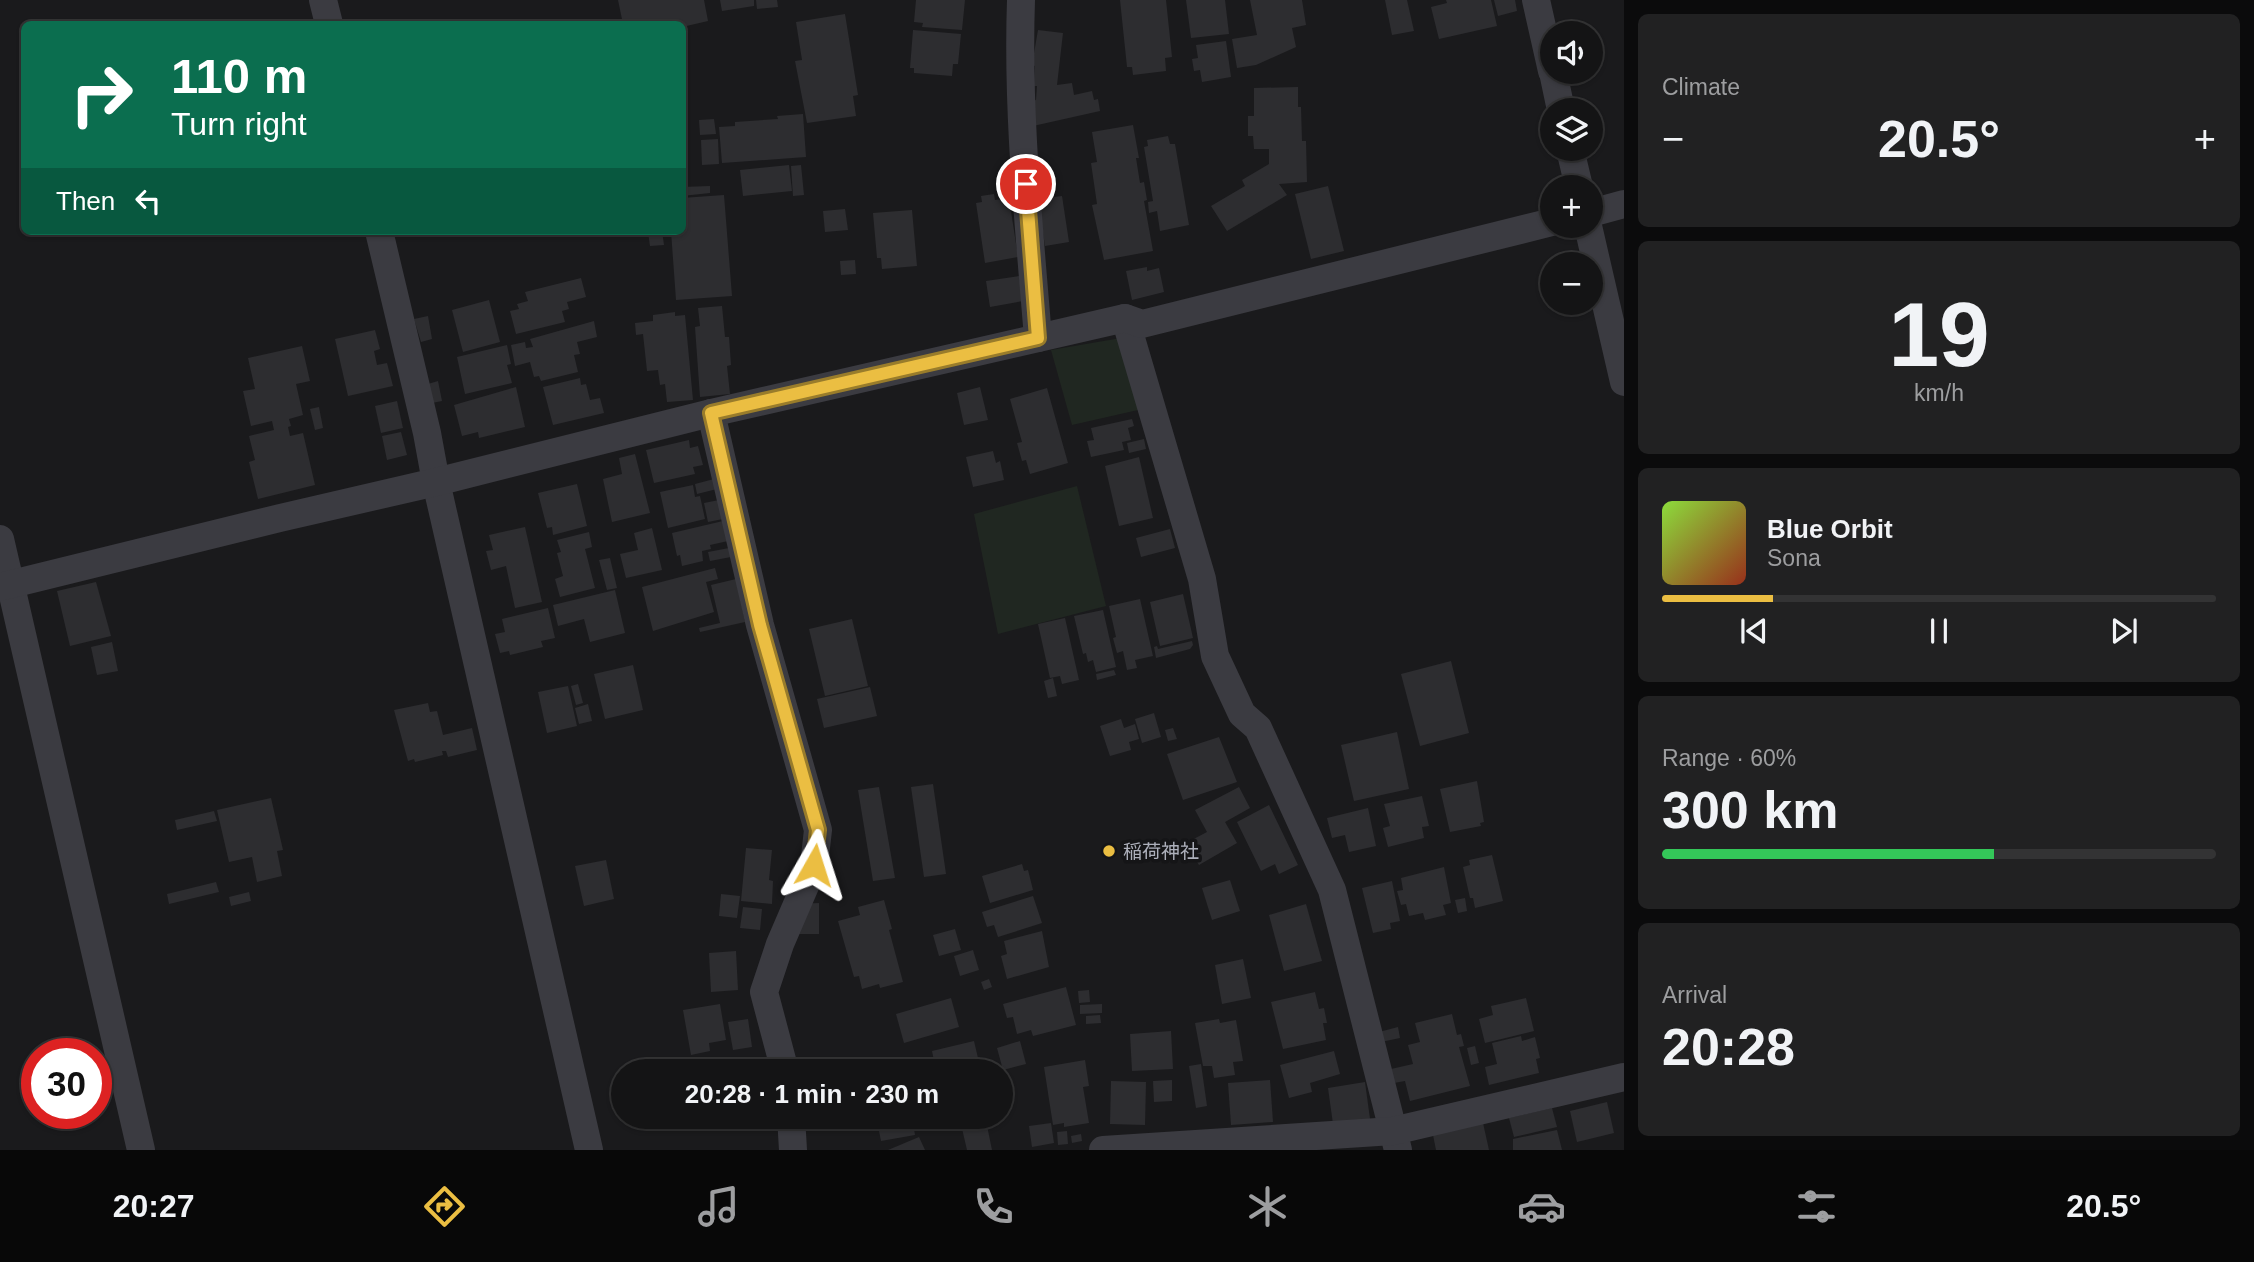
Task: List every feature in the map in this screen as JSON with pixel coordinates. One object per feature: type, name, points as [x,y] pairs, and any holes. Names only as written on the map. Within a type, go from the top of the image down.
[{"type":"street","points":[[323,0],[328,21]]},
{"type":"street","points":[[1021,0],[1021,132],[1038,338]]},
{"type":"street","points":[[1536,0],[1541,21]]},
{"type":"street","points":[[1603,210],[1624,204]]},
{"type":"street","points":[[6,586],[711,413],[1125,318],[1142,324],[1540,225]]},
{"type":"street","points":[[380,235],[589,1150]]},
{"type":"street","points":[[1591,238],[1624,382]]},
{"type":"street","points":[[1125,318],[1202,579],[1215,656],[1242,714],[1258,728],[1332,890],[1395,1140]]},
{"type":"street","points":[[711,413],[760,625],[818,830],[814,865],[780,944],[764,992],[782,1059]]},
{"type":"street","points":[[0,538],[6,586],[141,1150]]},
{"type":"street","points":[[1103,1150],[1395,1140],[1624,1076]]},
{"type":"street","points":[[791,1129],[793,1150]]},
{"type":"shaded area","points":[[1121,338],[1138,410],[1072,425],[1051,350]]},
{"type":"shaded area","points":[[1077,486],[1106,606],[998,634],[974,514]]},
{"type":"building","points":[[618,0],[704,0],[708,21],[686,26],[686,21],[622,21]]},
{"type":"building","points":[[720,0],[754,0],[754,6],[722,11]]},
{"type":"building","points":[[756,0],[777,0],[778,7],[757,9]]},
{"type":"building","points":[[916,0],[965,0],[962,30],[922,27],[923,23],[914,22]]},
{"type":"building","points":[[1120,0],[1166,0],[1172,57],[1165,58],[1166,71],[1133,75],[1132,67],[1127,67]]},
{"type":"building","points":[[1186,0],[1225,0],[1229,34],[1191,38]]},
{"type":"building","points":[[1250,0],[1302,0],[1306,25],[1292,28],[1296,47],[1256,65],[1237,68],[1232,39],[1257,35]]},
{"type":"building","points":[[1385,0],[1407,0],[1414,31],[1392,35]]},
{"type":"building","points":[[1446,0],[1491,0],[1497,26],[1439,39],[1431,7],[1447,3]]},
{"type":"building","points":[[1494,0],[1515,0],[1517,11],[1498,16]]},
{"type":"building","points":[[845,14],[858,95],[853,96],[856,116],[807,123],[795,61],[802,60],[796,22]]},
{"type":"building","points":[[913,30],[961,34],[958,64],[953,64],[952,76],[914,73],[914,68],[910,68]]},
{"type":"building","points":[[1038,30],[1063,33],[1057,85],[1072,83],[1074,95],[1092,91],[1094,100],[1098,99],[1100,111],[1033,126],[1031,101],[1036,100],[1037,86],[1034,86],[1035,66],[1032,65]]},
{"type":"building","points":[[1226,41],[1231,77],[1202,82],[1200,70],[1194,71],[1192,59],[1198,58],[1196,45]]},
{"type":"building","points":[[1298,87],[1302,141],[1306,141],[1307,182],[1279,184],[1287,195],[1227,231],[1211,206],[1245,186],[1242,180],[1269,164],[1269,149],[1254,149],[1253,136],[1248,136],[1248,116],[1254,116],[1254,88]]},
{"type":"building","points":[[803,114],[806,157],[722,163],[719,127],[735,126],[735,122]]},
{"type":"building","points":[[714,119],[716,134],[700,135],[699,120]]},
{"type":"building","points":[[1133,125],[1139,158],[1136,158],[1140,183],[1144,182],[1147,200],[1144,201],[1153,251],[1104,260],[1092,205],[1097,204],[1091,163],[1097,162],[1092,132]]},
{"type":"building","points":[[1168,136],[1170,144],[1175,144],[1189,225],[1160,231],[1157,211],[1149,213],[1148,202],[1153,201],[1144,147],[1148,146],[1147,140]]},
{"type":"building","points":[[718,139],[719,164],[702,165],[701,140]]},
{"type":"building","points":[[789,165],[792,191],[743,196],[740,170]]},
{"type":"building","points":[[801,165],[804,195],[793,196],[791,166]]},
{"type":"building","points":[[710,186],[710,193],[686,196],[686,187]]},
{"type":"building","points":[[1328,186],[1344,251],[1311,259],[1295,194]]},
{"type":"building","points":[[994,194],[995,200],[1009,198],[1018,257],[985,263],[976,203],[982,202],[981,196]]},
{"type":"building","points":[[724,195],[732,296],[676,300],[671,235],[686,235],[686,198]]},
{"type":"building","points":[[1062,196],[1069,242],[1045,246],[1038,199]]},
{"type":"building","points":[[845,209],[848,230],[825,232],[823,211]]},
{"type":"building","points":[[912,210],[917,266],[882,269],[881,258],[877,258],[873,213]]},
{"type":"building","points":[[648,235],[663,235],[664,245],[650,246]]},
{"type":"building","points":[[855,260],[856,274],[841,275],[840,261]]},
{"type":"building","points":[[1147,267],[1147,271],[1159,268],[1164,292],[1132,300],[1126,271]]},
{"type":"building","points":[[1019,276],[1023,301],[990,307],[986,281]]},
{"type":"building","points":[[581,278],[586,297],[567,302],[569,309],[562,311],[565,322],[516,334],[510,311],[519,309],[517,304],[528,301],[525,292]]},
{"type":"building","points":[[489,300],[500,342],[463,352],[452,310]]},
{"type":"building","points":[[722,306],[725,337],[729,337],[731,365],[727,366],[730,394],[700,397],[695,327],[700,326],[698,308]]},
{"type":"building","points":[[675,312],[675,316],[685,315],[693,400],[667,402],[665,384],[660,385],[658,370],[647,371],[643,334],[636,335],[635,323],[653,321],[653,315]]},
{"type":"building","points":[[428,316],[432,339],[421,342],[414,319]]},
{"type":"building","points":[[594,321],[597,337],[577,342],[580,354],[574,355],[578,372],[541,381],[539,376],[534,377],[530,362],[515,366],[511,345],[525,342],[526,348],[533,347],[530,339]]},
{"type":"building","points":[[375,330],[380,349],[374,351],[377,365],[387,363],[393,386],[348,396],[335,339]]},
{"type":"building","points":[[507,345],[511,364],[507,365],[512,383],[465,394],[457,357]]},
{"type":"building","points":[[302,346],[310,381],[296,384],[303,415],[289,419],[291,426],[288,427],[290,436],[303,433],[315,485],[258,499],[249,462],[255,460],[249,436],[274,430],[272,421],[251,426],[243,391],[255,389],[248,358]]},
{"type":"building","points":[[580,378],[581,385],[586,384],[590,400],[600,398],[604,413],[553,425],[543,387]]},
{"type":"building","points":[[438,381],[442,401],[432,403],[428,384]]},
{"type":"building","points":[[516,387],[525,427],[479,438],[478,432],[462,436],[454,405]]},
{"type":"building","points":[[980,387],[988,420],[964,425],[957,393]]},
{"type":"building","points":[[1047,388],[1068,463],[1030,474],[1026,460],[1022,461],[1017,443],[1022,442],[1010,399]]},
{"type":"building","points":[[397,401],[403,428],[381,433],[375,406]]},
{"type":"building","points":[[319,407],[323,428],[315,430],[310,409]]},
{"type":"building","points":[[1132,419],[1134,426],[1128,428],[1131,440],[1122,442],[1124,450],[1091,457],[1087,441],[1094,440],[1091,428]]},
{"type":"building","points":[[401,432],[407,455],[387,460],[382,436]]},
{"type":"building","points":[[1144,439],[1146,449],[1129,453],[1127,443]]},
{"type":"building","points":[[689,440],[690,448],[698,446],[703,465],[693,467],[695,474],[654,483],[646,450]]},
{"type":"building","points":[[993,451],[996,463],[1000,461],[1004,480],[973,487],[966,457]]},
{"type":"building","points":[[635,454],[650,513],[612,522],[603,479],[622,474],[619,458]]},
{"type":"building","points":[[1139,457],[1153,518],[1119,526],[1105,466]]},
{"type":"building","points":[[714,479],[717,489],[697,494],[695,484]]},
{"type":"building","points":[[577,484],[587,526],[553,535],[552,527],[547,528],[538,493]]},
{"type":"building","points":[[693,485],[695,497],[700,496],[705,519],[668,528],[660,492]]},
{"type":"building","points":[[719,500],[723,519],[708,522],[704,503]]},
{"type":"building","points":[[723,521],[728,541],[710,545],[711,549],[702,551],[703,561],[682,566],[672,533]]},
{"type":"building","points":[[525,527],[542,602],[515,608],[506,566],[491,570],[486,551],[493,550],[489,535]]},
{"type":"building","points":[[652,528],[662,570],[626,578],[620,554],[638,550],[634,533]]},
{"type":"building","points":[[1170,529],[1175,548],[1141,557],[1136,538]]},
{"type":"building","points":[[589,532],[592,547],[585,549],[595,588],[560,597],[555,579],[563,576],[557,553],[561,552],[557,540]]},
{"type":"building","points":[[729,548],[731,557],[710,561],[708,552]]},
{"type":"building","points":[[610,558],[617,588],[607,590],[599,560]]},
{"type":"building","points":[[715,568],[718,579],[706,582],[714,612],[653,631],[642,587]]},
{"type":"building","points":[[736,579],[745,622],[700,632],[699,628],[720,623],[711,585]]},
{"type":"building","points":[[96,582],[111,636],[70,646],[57,591]]},
{"type":"building","points":[[615,590],[625,633],[590,642],[584,619],[558,626],[553,605]]},
{"type":"building","points":[[1183,594],[1193,638],[1160,646],[1150,602]]},
{"type":"building","points":[[1140,599],[1153,656],[1135,660],[1137,668],[1127,670],[1123,651],[1117,653],[1109,606]]},
{"type":"building","points":[[548,608],[555,638],[541,641],[543,647],[510,655],[509,651],[500,653],[495,634],[505,632],[502,619]]},
{"type":"building","points":[[1103,610],[1116,667],[1096,672],[1093,660],[1088,662],[1086,653],[1083,654],[1074,616]]},
{"type":"building","points":[[1065,618],[1079,680],[1062,684],[1060,676],[1050,678],[1038,624]]},
{"type":"building","points":[[852,619],[868,686],[825,696],[809,629]]},
{"type":"building","points":[[1192,641],[1190,649],[1156,658],[1154,647],[1157,646],[1158,649]]},
{"type":"building","points":[[112,642],[118,671],[97,675],[91,647]]},
{"type":"building","points":[[1451,661],[1469,733],[1420,746],[1401,674]]},
{"type":"building","points":[[633,665],[643,710],[605,719],[594,674]]},
{"type":"building","points":[[1114,670],[1116,675],[1097,680],[1096,674]]},
{"type":"building","points":[[1053,678],[1057,696],[1048,698],[1044,681]]},
{"type":"building","points":[[578,684],[583,703],[576,705],[571,686]]},
{"type":"building","points":[[568,686],[577,726],[547,733],[538,692]]},
{"type":"building","points":[[870,687],[877,716],[824,728],[817,699]]},
{"type":"building","points":[[428,703],[430,712],[437,711],[443,735],[472,728],[477,750],[448,757],[446,751],[442,751],[443,755],[415,762],[414,759],[408,761],[394,710]]},
{"type":"building","points":[[588,704],[592,721],[579,724],[575,708]]},
{"type":"building","points":[[1154,713],[1161,737],[1142,743],[1135,719]]},
{"type":"building","points":[[1121,719],[1124,728],[1135,724],[1139,739],[1129,742],[1131,750],[1110,756],[1100,726]]},
{"type":"building","points":[[1173,728],[1177,739],[1168,741],[1165,730]]},
{"type":"building","points":[[1397,732],[1409,789],[1354,801],[1341,745]]},
{"type":"building","points":[[1219,737],[1237,782],[1183,800],[1167,754]]},
{"type":"building","points":[[1477,781],[1484,822],[1480,823],[1481,826],[1450,832],[1440,789]]},
{"type":"building","points":[[933,784],[946,874],[924,877],[911,787]]},
{"type":"building","points":[[879,787],[895,878],[873,881],[858,790]]},
{"type":"building","points":[[1239,787],[1250,808],[1225,822],[1237,843],[1199,865],[1186,843],[1207,832],[1195,810]]},
{"type":"building","points":[[1422,796],[1429,826],[1422,827],[1424,838],[1388,847],[1383,828],[1390,826],[1384,804]]},
{"type":"building","points":[[271,798],[283,850],[277,851],[282,876],[257,882],[252,857],[229,862],[217,810]]},
{"type":"building","points":[[1269,805],[1298,865],[1279,874],[1275,864],[1261,871],[1237,822]]},
{"type":"building","points":[[1368,808],[1376,846],[1349,852],[1345,835],[1332,838],[1327,818]]},
{"type":"building","points":[[214,811],[217,821],[177,830],[175,820]]},
{"type":"building","points":[[746,848],[772,850],[769,880],[773,881],[772,904],[741,901]]},
{"type":"building","points":[[1492,855],[1503,901],[1475,908],[1463,867],[1470,865],[1469,860]]},
{"type":"building","points":[[606,860],[614,899],[584,906],[575,866]]},
{"type":"building","points":[[1022,864],[1024,871],[1028,870],[1033,890],[990,903],[982,876]]},
{"type":"building","points":[[1444,867],[1451,903],[1443,905],[1446,915],[1425,920],[1423,913],[1409,916],[1406,904],[1401,905],[1397,891],[1403,890],[1401,878]]},
{"type":"building","points":[[1230,880],[1240,911],[1212,920],[1202,888]]},
{"type":"building","points":[[1392,881],[1400,921],[1390,923],[1391,929],[1373,933],[1362,888]]},
{"type":"building","points":[[216,882],[219,892],[169,904],[167,894]]},
{"type":"building","points":[[249,892],[251,901],[231,906],[229,897]]},
{"type":"building","points":[[721,894],[740,896],[737,918],[719,916]]},
{"type":"building","points":[[1033,896],[1042,923],[998,937],[994,925],[987,927],[982,912]]},
{"type":"building","points":[[1465,898],[1467,911],[1458,913],[1455,900]]},
{"type":"building","points":[[884,900],[903,982],[862,989],[859,976],[854,977],[838,921],[860,915],[858,907]]},
{"type":"building","points":[[819,903],[819,934],[798,934],[798,904]]},
{"type":"building","points":[[1306,904],[1322,961],[1284,971],[1269,915]]},
{"type":"building","points":[[743,907],[762,909],[760,930],[740,928]]},
{"type":"building","points":[[955,929],[961,950],[939,956],[933,935]]},
{"type":"building","points":[[1042,931],[1049,967],[1007,979],[1001,956],[1007,954],[1004,941]]},
{"type":"building","points":[[973,950],[979,970],[960,976],[954,956]]},
{"type":"building","points":[[736,951],[738,990],[711,992],[709,953]]},
{"type":"building","points":[[1243,959],[1251,998],[1222,1004],[1215,965]]},
{"type":"building","points":[[989,979],[992,987],[984,990],[981,982]]},
{"type":"building","points":[[1066,987],[1076,1025],[1033,1036],[1031,1030],[1017,1034],[1013,1017],[1007,1018],[1003,1004]]},
{"type":"building","points":[[1089,990],[1090,1002],[1079,1003],[1078,991]]},
{"type":"building","points":[[1315,992],[1319,1009],[1324,1008],[1326,1040],[1283,1049],[1271,1002]]},
{"type":"building","points":[[951,998],[959,1027],[904,1043],[896,1014]]},
{"type":"building","points":[[1526,998],[1534,1031],[1485,1043],[1479,1019],[1493,1015],[1491,1006]]},
{"type":"building","points":[[720,1004],[726,1040],[709,1043],[710,1051],[691,1055],[683,1010]]},
{"type":"building","points":[[1102,1004],[1102,1013],[1080,1014],[1080,1005]]},
{"type":"building","points":[[1452,1014],[1457,1035],[1461,1034],[1464,1046],[1459,1047],[1470,1086],[1410,1101],[1405,1081],[1394,1083],[1391,1069],[1413,1064],[1408,1045],[1420,1042],[1415,1023]]},
{"type":"building","points":[[1100,1015],[1101,1023],[1086,1024],[1086,1016]]},
{"type":"building","points":[[748,1019],[752,1047],[733,1050],[728,1022]]},
{"type":"building","points":[[1219,1019],[1220,1023],[1236,1020],[1243,1061],[1233,1062],[1235,1075],[1214,1078],[1212,1066],[1203,1066],[1195,1023]]},
{"type":"building","points":[[1398,1027],[1400,1038],[1381,1042],[1379,1032]]},
{"type":"building","points":[[1171,1031],[1173,1069],[1132,1071],[1130,1034]]},
{"type":"building","points":[[1521,1036],[1522,1041],[1535,1037],[1540,1058],[1536,1059],[1539,1073],[1489,1085],[1485,1067],[1497,1064],[1492,1043]]},
{"type":"building","points":[[974,1041],[978,1059],[934,1059],[932,1051]]},
{"type":"building","points":[[1020,1041],[1026,1064],[1013,1067],[1013,1059],[1000,1059],[997,1048]]},
{"type":"building","points":[[1475,1046],[1479,1063],[1471,1065],[1467,1048]]},
{"type":"building","points":[[1334,1051],[1340,1074],[1310,1083],[1312,1092],[1289,1098],[1280,1065]]},
{"type":"building","points":[[1085,1060],[1089,1086],[1083,1087],[1089,1123],[1064,1127],[1064,1123],[1053,1125],[1044,1067]]},
{"type":"building","points":[[1201,1064],[1207,1106],[1196,1108],[1189,1066]]},
{"type":"building","points":[[1172,1080],[1172,1101],[1154,1102],[1153,1081]]},
{"type":"building","points":[[1270,1080],[1273,1122],[1231,1125],[1228,1083]]},
{"type":"building","points":[[1111,1081],[1146,1082],[1145,1125],[1110,1124]]},
{"type":"building","points":[[1365,1082],[1370,1119],[1333,1124],[1328,1088]]},
{"type":"building","points":[[1607,1102],[1614,1133],[1577,1142],[1570,1111]]},
{"type":"building","points":[[1552,1108],[1557,1127],[1514,1137],[1509,1118]]},
{"type":"building","points":[[1051,1123],[1054,1143],[1032,1147],[1029,1126]]},
{"type":"building","points":[[1483,1123],[1489,1150],[1436,1150],[1433,1135]]},
{"type":"building","points":[[879,1129],[914,1129],[915,1135],[881,1141]]},
{"type":"building","points":[[962,1129],[988,1129],[992,1150],[967,1150]]},
{"type":"building","points":[[1557,1130],[1562,1150],[1513,1150],[1513,1139]]},
{"type":"building","points":[[1067,1131],[1068,1144],[1058,1145],[1057,1132]]},
{"type":"building","points":[[1081,1134],[1082,1141],[1072,1143],[1071,1136]]},
{"type":"building","points":[[919,1137],[925,1150],[888,1150]]},
{"type":"place","name":"稲荷神社","points":[[1109,851]]},
{"type":"route","points":[[814,865],[818,830],[776,688],[711,413],[1038,338],[1026,184]]}]
